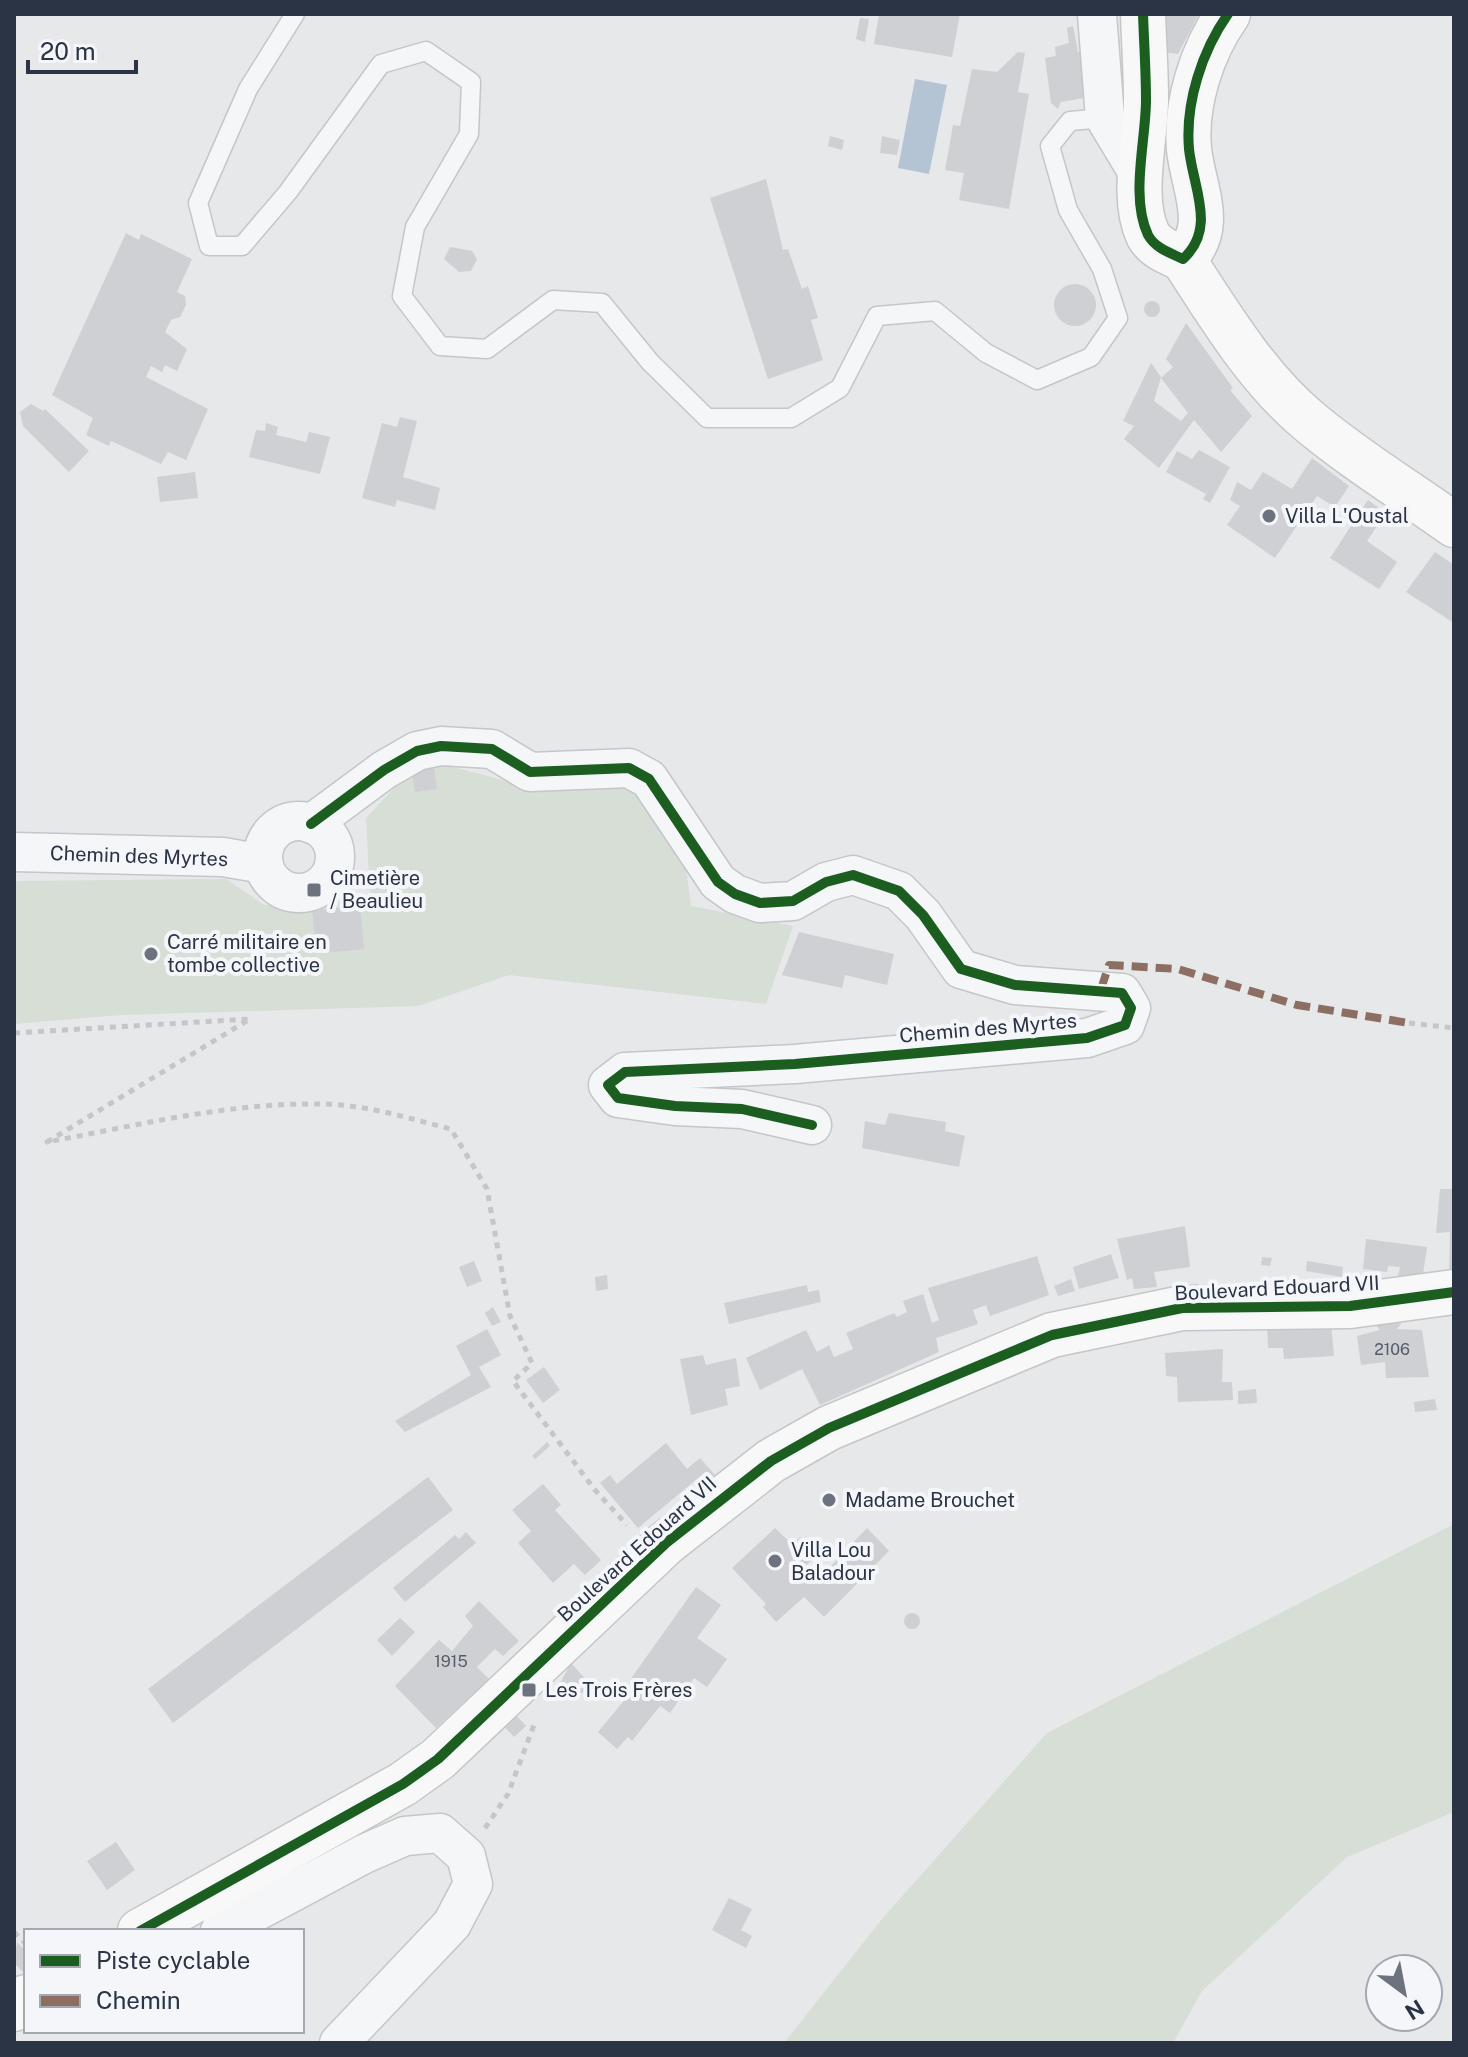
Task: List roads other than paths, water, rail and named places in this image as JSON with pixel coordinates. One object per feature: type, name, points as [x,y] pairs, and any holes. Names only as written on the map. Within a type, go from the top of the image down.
[{"type":"street","points":[[1097,14],[1105,118],[1140,176]]},
{"type":"street","points":[[1143,14],[1146,103],[1140,176],[1148,235],[1162,250],[1183,259],[1217,312],[1284,397],[1310,422],[1454,525]]},
{"type":"street","points":[[1183,259],[1194,249],[1204,225],[1189,147],[1194,87],[1216,31],[1228,14]]},
{"type":"street","name":"Chemin des Myrtes","points":[[311,824],[384,770],[417,751],[441,746],[492,749],[530,772],[629,768],[649,779],[718,882],[735,894],[760,903],[793,901],[826,882],[853,875],[899,891],[923,915],[961,969],[1015,985],[1122,993],[1131,1008],[1125,1025],[1087,1038],[795,1064],[625,1072],[608,1085],[618,1098],[675,1106],[742,1109],[812,1125]]},
{"type":"street","points":[[300,821],[322,830],[334,848],[335,860],[324,883],[314,890],[290,892],[276,885],[263,864],[268,840],[276,829],[300,821]]},
{"type":"street","name":"Chemin des Myrtes","points":[[14,852],[223,857],[263,864]]},
{"type":"street","name":"Boulevard Edouard VII","points":[[144,1929],[403,1784],[438,1759],[654,1554],[748,1477],[829,1428],[1052,1335],[1182,1308],[1350,1306],[1454,1292]]},
{"type":"street","points":[[224,1929],[351,1860],[405,1836],[440,1833],[466,1856],[473,1884],[452,1924],[339,2043]]},
{"type":"lane","points":[[295,14],[248,89],[198,203],[209,246],[242,246],[288,192],[381,64],[426,51],[471,82],[469,134],[415,227],[402,296],[440,346],[487,349],[553,300],[602,303],[650,362],[707,418],[791,418],[816,403],[840,388],[877,316],[935,311],[986,353],[1037,380],[1091,357],[1118,318],[1102,269],[1068,210],[1050,146],[1070,121],[1105,118]]},
{"type":"water","points":[[915,79],[947,85],[929,174],[898,168]]},
{"type":"place","name":"Villa L'Oustal","points":[[1269,516]]},
{"type":"place","name":"Cimetière / Beaulieu","points":[[314,890]]},
{"type":"place","name":"Carré militaire en tombe collective","points":[[151,954]]},
{"type":"place","name":"Madame Brouchet","points":[[829,1500]]},
{"type":"place","name":"Villa Lou Baladour","points":[[775,1561]]},
{"type":"place","name":"Les Trois Frères","points":[[529,1690]]}]
